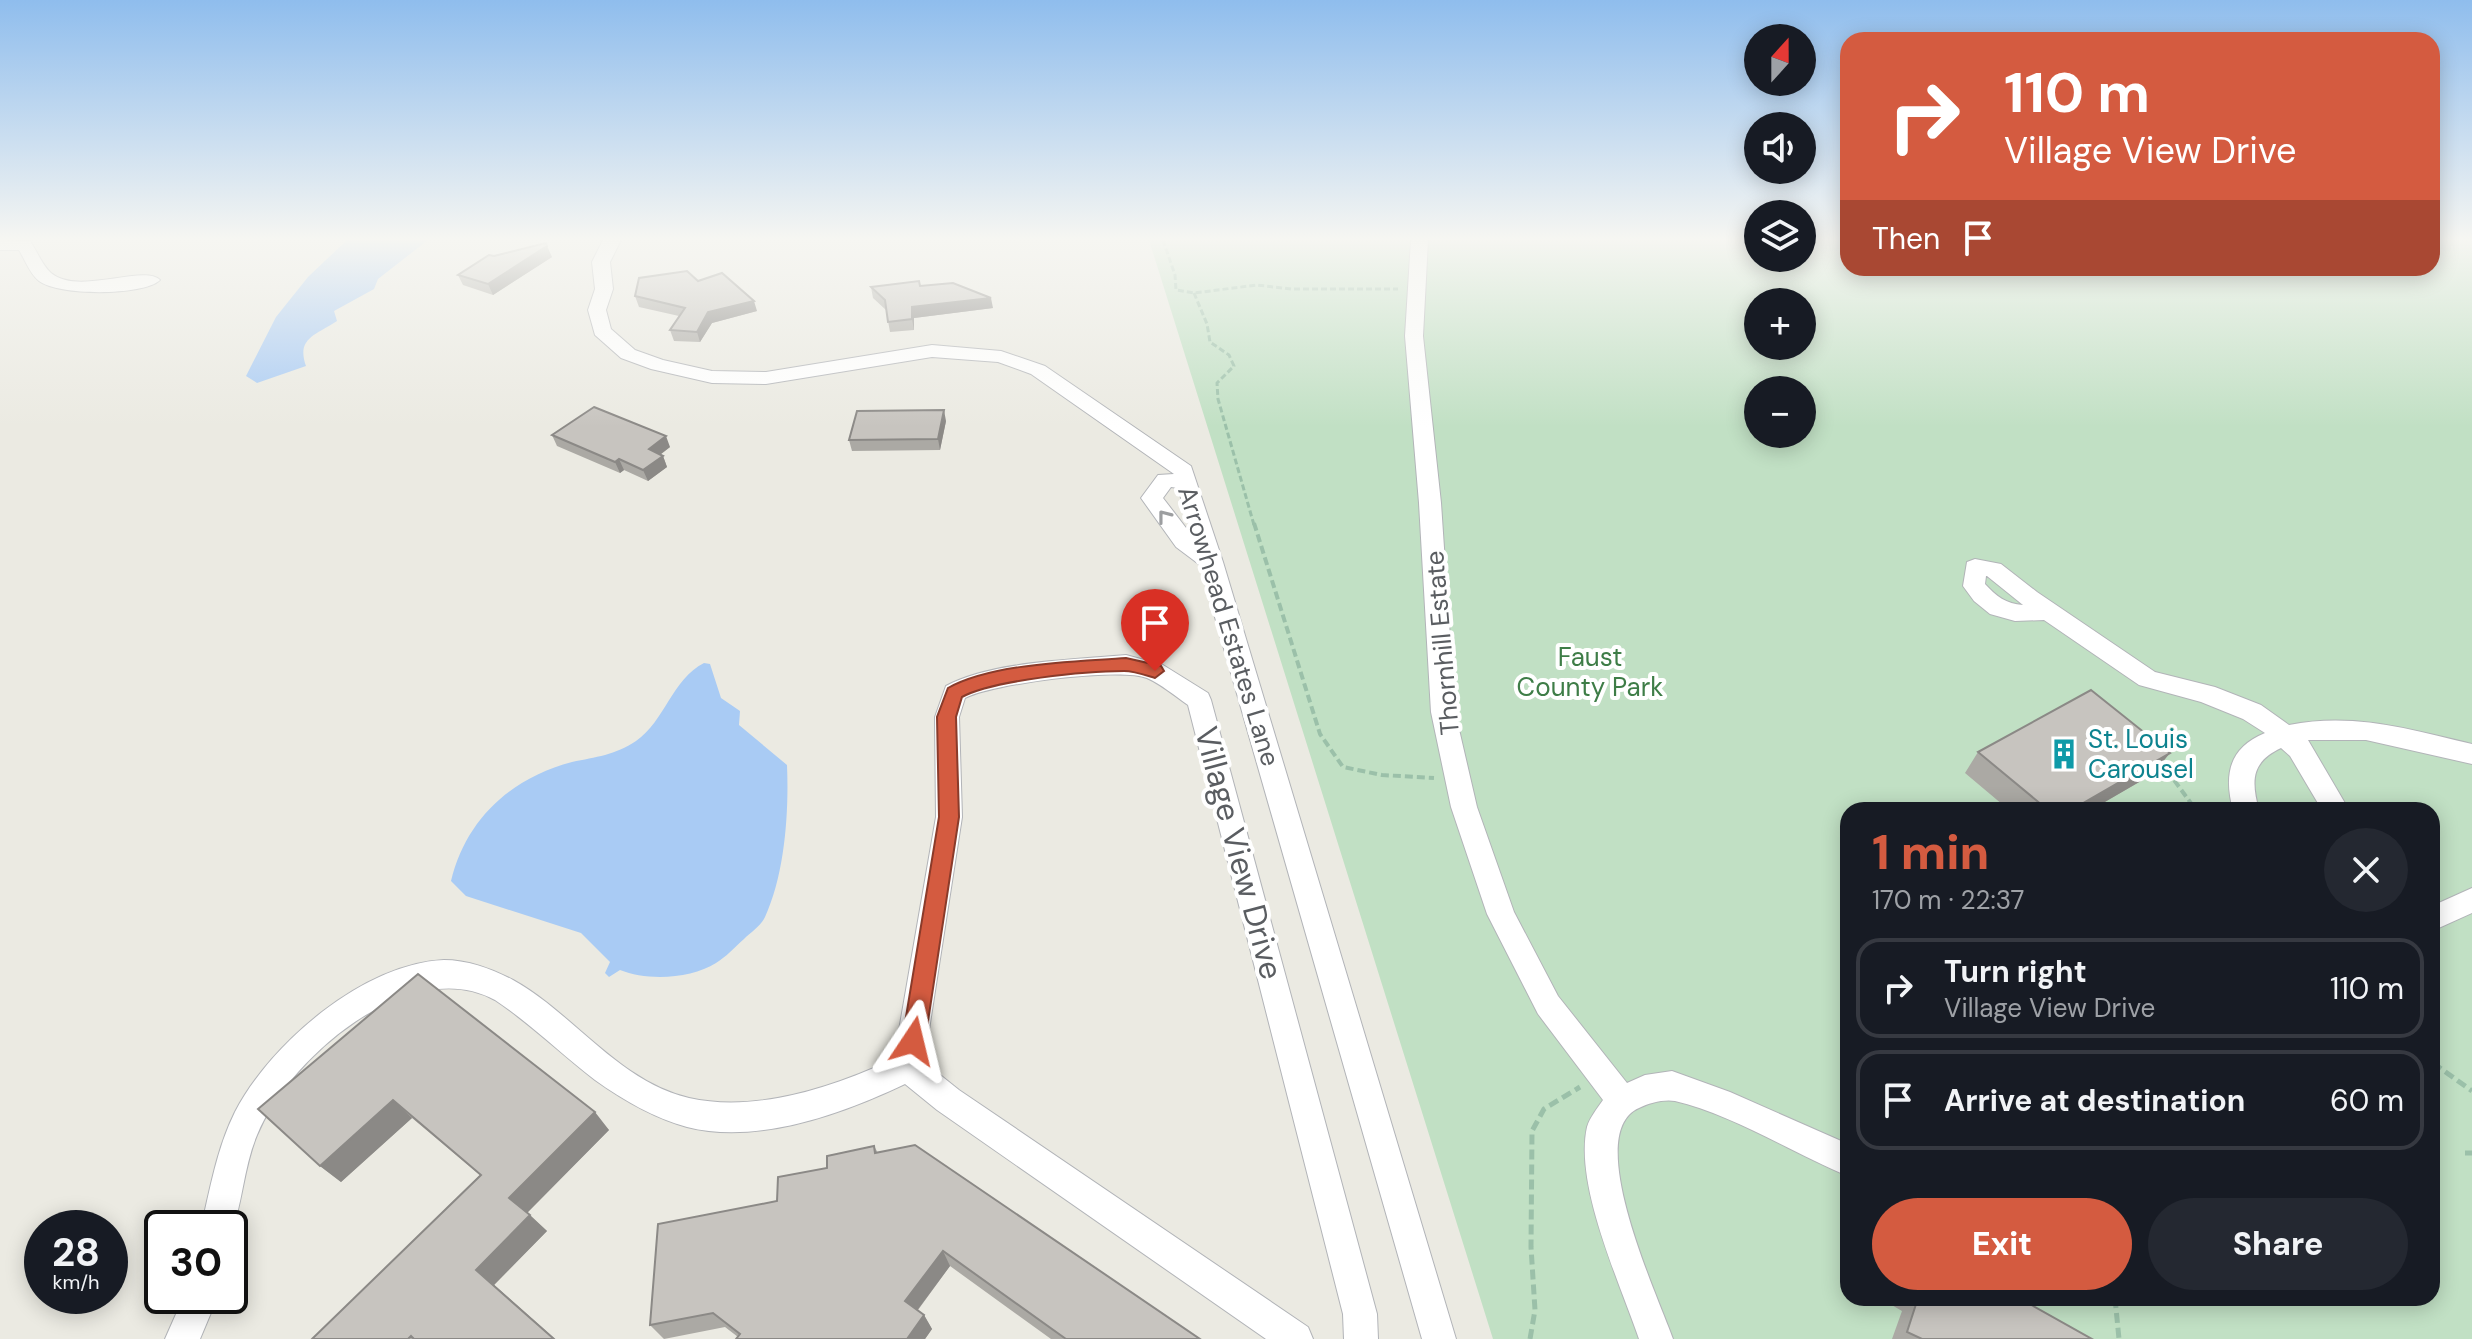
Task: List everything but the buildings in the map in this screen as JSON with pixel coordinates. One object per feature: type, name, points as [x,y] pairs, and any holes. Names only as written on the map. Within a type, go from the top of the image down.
[{"type":"street","name":"Arrowhead Estates Lane","points":[[600,302],[597,310],[602,331],[630,355],[658,365],[712,377],[766,378],[932,351],[1001,357],[1038,370],[1184,471],[1439,1339]]},
{"type":"street","name":"Thornhill Estate","points":[[1415,302],[1414,336],[1430,503],[1443,712],[1464,807],[1501,914],[1548,1005],[1622,1100]]},
{"type":"street","points":[[1187,482],[1165,480],[1152,498],[1184,542],[1212,562]]},
{"type":"street","points":[[2047,611],[2148,679],[2206,694],[2252,712],[2299,749],[2331,802]]},
{"type":"street","name":"Village View Drive","points":[[908,1068],[949,817],[947,717],[955,693],[971,684],[1051,671],[1126,664],[1155,671],[1178,684],[1199,700],[1360,1314],[1361,1339]]},
{"type":"street","points":[[2242,802],[2237,790],[2241,765],[2255,750],[2285,737],[2310,731],[2351,729],[2472,754]]},
{"type":"street","points":[[2440,915],[2472,900]]},
{"type":"street","points":[[221,1210],[232,1162],[246,1123],[265,1089],[296,1052],[329,1025],[385,990],[435,974],[472,975],[503,989],[626,1085],[687,1112],[756,1116],[877,1084],[908,1068],[948,1100],[1296,1339]]},
{"type":"street","points":[[1656,1339],[1604,1189],[1601,1157],[1603,1127],[1622,1100],[1645,1090],[1672,1086],[1719,1102],[1840,1156]]},
{"type":"street","points":[[182,1339],[193,1314]]},
{"type":"path","points":[[1198,302],[1210,342],[1229,355],[1234,366],[1217,383],[1218,399],[1320,734],[1343,767],[1382,775],[1458,780]]},
{"type":"path","points":[[2157,756],[2190,802]]},
{"type":"path","points":[[2440,1068],[2472,1091]]},
{"type":"path","points":[[1530,1339],[1535,1310],[1531,1247],[1532,1131],[1535,1119],[1559,1097],[1585,1086]]},
{"type":"path","points":[[2116,1306],[2119,1339]]},
{"type":"green space","name":"Faust County Park","points":[[1169,302],[1744,302],[1744,360],[1816,360],[1816,302],[2472,302],[2472,1339],[1493,1339]]},
{"type":"water","points":[[288,302],[349,302],[334,311],[337,321],[306,343],[306,366],[257,383],[246,376],[276,317]]},
{"type":"water","points":[[704,663],[710,664],[721,698],[740,711],[739,725],[787,765],[784,842],[772,900],[761,923],[727,955],[706,968],[682,975],[643,976],[620,970],[609,977],[605,973],[610,962],[581,933],[466,896],[451,881],[468,838],[494,804],[511,790],[550,769],[613,752],[636,741],[654,723],[684,679]]},
{"type":"place","name":"St. Louis Carousel","points":[[2064,754]]},
{"type":"route","points":[[913,1041],[949,817],[947,717],[955,693],[971,684],[1051,671],[1126,664],[1155,671]]}]
